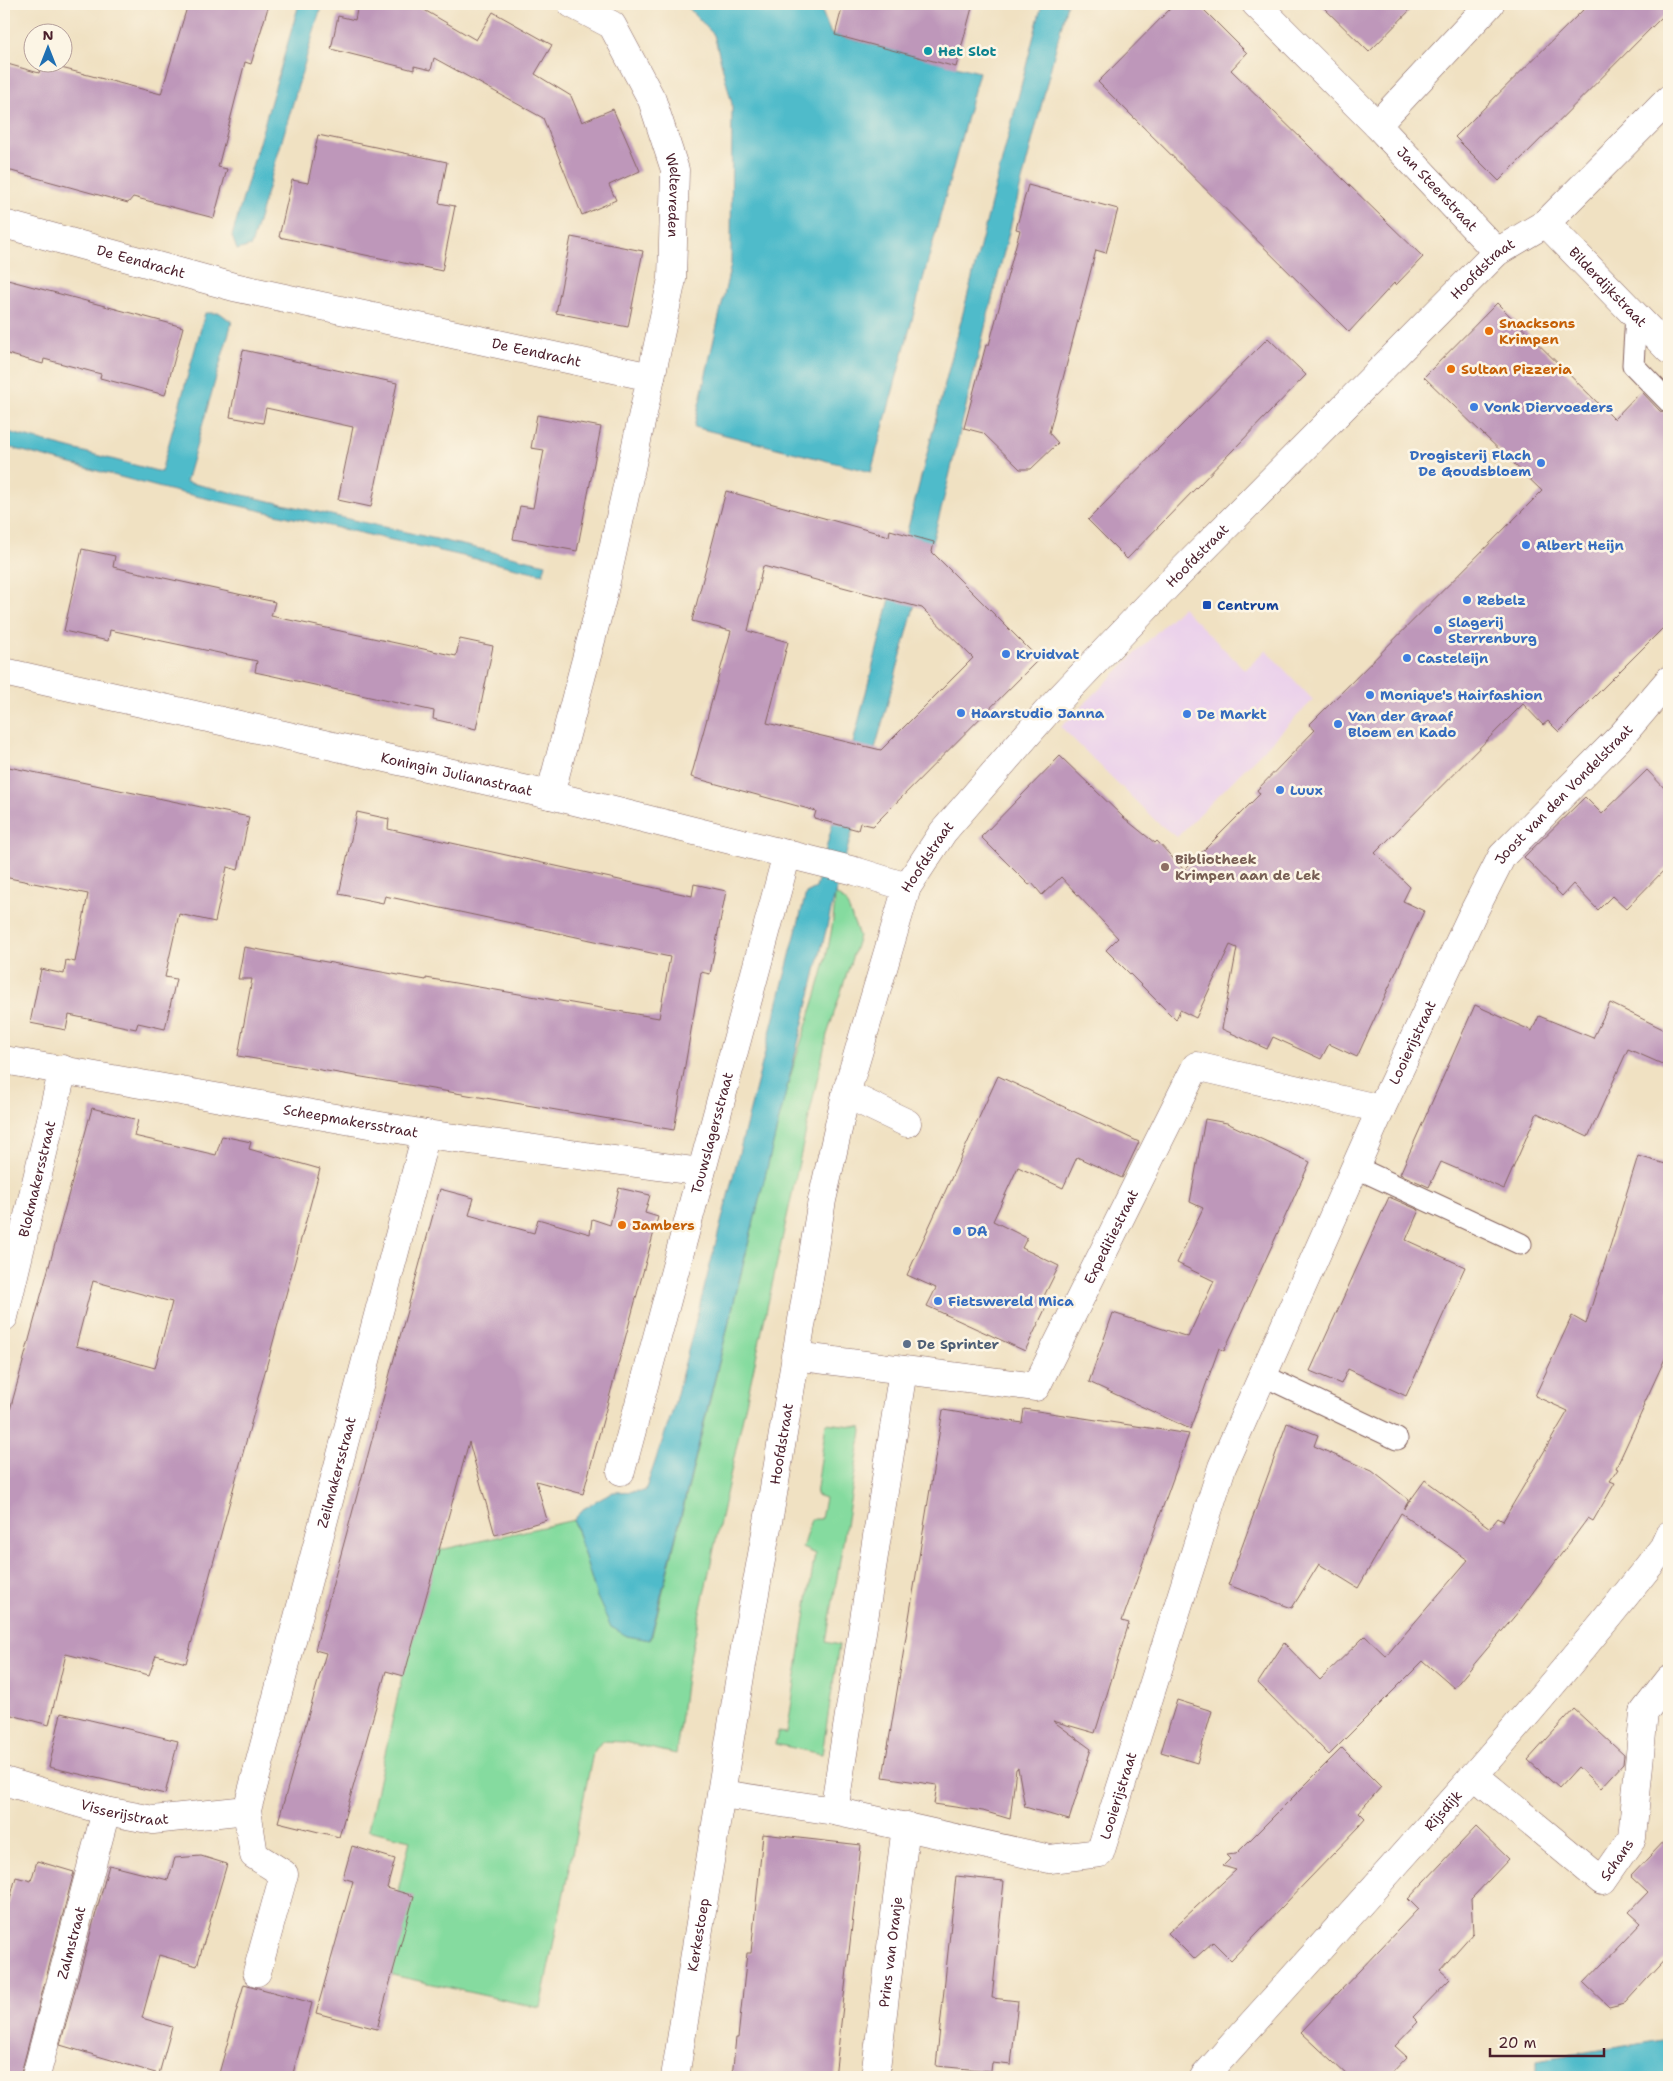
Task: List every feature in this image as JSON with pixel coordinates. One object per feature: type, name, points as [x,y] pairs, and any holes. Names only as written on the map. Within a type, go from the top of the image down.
[{"type":"street","name":"Weltevreden","points":[[572,4],[616,14],[652,100],[675,170],[672,278],[651,377]]},
{"type":"street","name":"Jan Steenstraat","points":[[1256,4],[1377,125],[1497,252]]},
{"type":"street","points":[[1377,125],[1490,4]]},
{"type":"street","name":"Hoofdstraat","points":[[722,1794],[822,1200],[846,1094],[907,887],[943,832],[1046,713],[1173,580],[1497,252],[1546,223],[1669,99]]},
{"type":"street","name":"Bilderdijkstraat","points":[[1546,223],[1669,350]]},
{"type":"street","name":"De Eendracht","points":[[4,224],[234,287],[651,377]]},
{"type":"street","points":[[550,795],[602,595],[651,377]]},
{"type":"street","name":"Koningin Julianastraat","points":[[4,672],[550,795],[814,860],[907,887]]},
{"type":"street","name":"Joost van den Vondelstraat","points":[[1471,917],[1502,856],[1623,734],[1669,680]]},
{"type":"street","name":"Touwslagersstraat","points":[[621,1471],[787,854]]},
{"type":"street","name":"Looierijstraat","points":[[722,1794],[834,1811],[1050,1859],[1100,1853],[1222,1467],[1355,1167],[1471,917]]},
{"type":"street","name":"Scheepmakersstraat","points":[[4,1060],[426,1134],[701,1172]]},
{"type":"street","name":"Expeditiestraat","points":[[795,1356],[1036,1387],[1196,1066],[1381,1110]]},
{"type":"street","name":"Blokmakersstraat","points":[[4,1317],[63,1070]]},
{"type":"street","points":[[846,1094],[907,1124]]},
{"type":"street","name":"Zeilmakersstraat","points":[[247,1810],[426,1134]]},
{"type":"street","points":[[834,1811],[903,1370]]},
{"type":"street","name":"Rijsdijk","points":[[1204,2077],[1474,1775],[1600,1629],[1663,1548],[1669,1535]]},
{"type":"street","name":"Schans","points":[[1474,1775],[1602,1881],[1632,1838],[1644,1712],[1669,1680]]},
{"type":"street","name":"Visserijstraat","points":[[4,1781],[106,1811],[153,1820],[247,1810]]},
{"type":"street","name":"Kerkestoep","points":[[676,2077],[722,1794]]},
{"type":"street","points":[[247,1810],[254,1855],[284,1874],[257,1972]]},
{"type":"street","name":"Zalmstraat","points":[[36,2076],[106,1811]]},
{"type":"street","name":"Prins van Oranje","points":[[875,2077],[906,1826]]},
{"type":"lane","points":[[1636,315],[1633,366],[1669,402]]},
{"type":"lane","points":[[1355,1167],[1521,1244]]},
{"type":"lane","points":[[1262,1375],[1397,1439]]},
{"type":"shaded area","name":"De Markt","points":[[1182,607],[1245,670],[1266,650],[1313,700],[1177,837],[1159,824],[1061,727]]},
{"type":"green space","points":[[835,894],[846,902],[859,936],[827,1035],[686,1676],[676,1754],[624,1742],[602,1741],[593,1753],[540,2008],[379,1972],[410,1840],[368,1830],[431,1552],[574,1520],[597,1597],[627,1636],[651,1639],[783,1103],[822,973],[833,921]]},
{"type":"green space","points":[[826,1423],[861,1427],[862,1431],[826,1642],[839,1645],[822,1754],[775,1744],[778,1732],[787,1733],[815,1554],[802,1548],[811,1519],[821,1519],[825,1498],[816,1495]]},
{"type":"water","points":[[299,4],[322,4],[251,246],[237,250],[232,236]]},
{"type":"water","points":[[685,4],[819,4],[831,34],[979,72],[871,472],[694,427],[731,264],[732,104],[714,35]]},
{"type":"water","points":[[1042,4],[1067,4],[989,311],[942,506],[835,894],[650,1640],[627,1636],[611,1627],[597,1597],[574,1520],[583,1509],[613,1492],[645,1491],[672,1413],[806,893],[816,888]]},
{"type":"water","points":[[205,313],[220,313],[232,322],[186,482],[546,564],[543,574],[169,490],[4,446],[4,431],[161,472]]},
{"type":"water","points":[[1669,2039],[1669,2077],[1537,2077],[1537,2060]]},
{"type":"building","points":[[188,4],[269,4],[251,64],[245,62],[218,167],[227,169],[214,218],[133,197],[128,203],[4,169],[4,63],[22,68],[22,72],[72,71],[161,94]]},
{"type":"building","points":[[358,4],[414,4],[476,40],[493,12],[552,45],[535,74],[571,96],[582,122],[613,109],[640,171],[609,185],[616,200],[582,215],[543,118],[434,58],[431,70],[414,66],[414,70],[331,49],[338,16],[355,20]]},
{"type":"building","name":"Het Slot","points":[[843,4],[973,4],[956,67],[835,35]]},
{"type":"building","points":[[1175,4],[1198,4],[1247,53],[1231,70],[1423,257],[1396,285],[1394,283],[1349,332],[1098,82]]},
{"type":"building","points":[[1320,4],[1416,4],[1369,52]]},
{"type":"building","points":[[1589,4],[1669,4],[1669,10],[1499,181],[1455,137]]},
{"type":"building","points":[[318,135],[447,162],[439,203],[455,206],[442,271],[279,237],[292,180],[308,183]]},
{"type":"building","points":[[1028,185],[1118,209],[1106,253],[1096,250],[1049,433],[1058,443],[1031,469],[1020,469],[983,433],[964,428],[1020,230],[1016,229]]},
{"type":"building","points":[[571,237],[643,251],[628,327],[556,313]]},
{"type":"building","points":[[4,279],[183,327],[165,395],[100,378],[101,374],[44,359],[43,364],[4,353]]},
{"type":"building","points":[[1497,303],[1614,419],[1641,391],[1660,411],[1669,415],[1669,622],[1559,732],[1548,721],[1543,725],[1523,704],[1375,853],[1410,887],[1403,901],[1424,911],[1357,1057],[1329,1044],[1321,1059],[1273,1037],[1267,1049],[1222,1029],[1237,948],[1230,945],[1196,1018],[1180,1010],[1176,1020],[1106,950],[1118,938],[1061,877],[1042,895],[1032,883],[1029,885],[981,837],[1060,756],[1124,818],[1155,843],[1157,841],[1184,870],[1260,794],[1257,790],[1315,730],[1309,725],[1542,491],[1424,377]]},
{"type":"building","points":[[1268,338],[1306,375],[1127,559],[1088,520]]},
{"type":"building","points":[[243,350],[397,383],[371,507],[338,500],[353,427],[266,408],[263,423],[230,417]]},
{"type":"building","points":[[537,415],[601,427],[577,551],[513,539],[520,506],[533,508],[544,450],[531,448]]},
{"type":"building","points":[[726,491],[889,536],[890,530],[934,542],[932,552],[1039,659],[873,826],[860,823],[858,830],[814,818],[816,811],[691,777],[731,631],[692,621]],"holes":[[[763,566],[922,608],[973,658],[881,750],[767,723],[788,642],[748,631]]]},
{"type":"building","points":[[82,549],[115,556],[113,567],[275,602],[271,616],[456,656],[460,639],[493,646],[476,729],[433,719],[434,711],[255,672],[257,661],[110,630],[108,641],[64,631]]},
{"type":"building","points":[[4,766],[249,817],[238,870],[227,867],[215,922],[179,914],[165,977],[176,979],[165,1029],[138,1023],[136,1029],[69,1015],[66,1030],[30,1023],[41,969],[64,974],[66,960],[75,962],[88,894],[4,877]]},
{"type":"building","points":[[1647,770],[1669,793],[1669,865],[1626,909],[1612,896],[1598,910],[1573,884],[1562,896],[1524,857],[1585,797],[1602,814]]},
{"type":"building","points":[[357,812],[389,819],[388,829],[692,896],[694,884],[726,891],[710,974],[701,972],[674,1130],[238,1056],[252,979],[238,979],[244,947],[426,980],[426,978],[659,1018],[670,957],[385,896],[383,903],[339,894]]},
{"type":"building","points":[[1610,1003],[1669,1032],[1669,1067],[1628,1049],[1588,1137],[1537,1113],[1504,1189],[1441,1162],[1429,1187],[1400,1174],[1475,1005],[1532,1031],[1539,1016],[1593,1038]]},
{"type":"building","points":[[998,1076],[1139,1142],[1122,1178],[1077,1157],[1063,1188],[1018,1167],[993,1221],[1027,1238],[1022,1248],[1059,1266],[1043,1298],[1049,1301],[1025,1351],[927,1306],[936,1288],[907,1275]]},
{"type":"building","points":[[92,1108],[138,1120],[134,1136],[216,1155],[222,1136],[251,1142],[249,1149],[320,1169],[186,1663],[156,1655],[149,1675],[66,1654],[49,1725],[4,1713],[4,1432]],"holes":[[[93,1281],[172,1302],[155,1368],[76,1346]]]},
{"type":"building","points":[[1205,1119],[1227,1123],[1310,1162],[1224,1351],[1219,1348],[1190,1429],[1089,1382],[1113,1313],[1188,1337],[1214,1281],[1177,1263],[1203,1208],[1190,1202]]},
{"type":"building","points":[[1638,1156],[1669,1165],[1669,1350],[1616,1468],[1618,1469],[1610,1481],[1615,1483],[1593,1521],[1588,1518],[1519,1611],[1454,1688],[1423,1661],[1329,1755],[1258,1683],[1284,1643],[1320,1680],[1365,1636],[1386,1656],[1468,1560],[1401,1513],[1358,1588],[1319,1564],[1292,1608],[1228,1585],[1287,1423],[1318,1435],[1314,1446],[1372,1471],[1409,1500],[1404,1509],[1425,1480],[1490,1528],[1498,1518],[1503,1521],[1568,1411],[1535,1396],[1572,1316],[1586,1324]]},
{"type":"building","points":[[619,1188],[650,1195],[645,1213],[658,1217],[583,1494],[536,1481],[547,1520],[495,1535],[469,1442],[404,1676],[386,1671],[339,1837],[278,1822],[326,1653],[315,1650],[440,1189],[474,1198],[469,1215],[534,1233],[538,1219],[590,1234],[592,1219],[610,1225]]},
{"type":"building","points":[[1389,1197],[1419,1210],[1406,1240],[1465,1267],[1406,1396],[1348,1369],[1341,1384],[1310,1371]]},
{"type":"building","points":[[1024,1409],[1189,1434],[1122,1621],[1129,1623],[1095,1733],[1053,1721],[1091,1749],[1069,1820],[1025,1807],[1018,1768],[1016,1769],[1010,1819],[983,1811],[934,1804],[937,1785],[883,1777],[943,1410],[1022,1423]]},
{"type":"building","points":[[1177,1700],[1212,1711],[1197,1763],[1161,1752]]},
{"type":"building","points":[[1574,1709],[1624,1755],[1623,1764],[1601,1788],[1578,1767],[1559,1788],[1528,1760]]},
{"type":"building","points":[[61,1713],[178,1741],[165,1794],[49,1767]]},
{"type":"building","points":[[1342,1748],[1381,1787],[1359,1812],[1365,1818],[1360,1826],[1231,1960],[1213,1942],[1194,1959],[1168,1933],[1236,1870],[1223,1866],[1230,1859],[1226,1855],[1236,1854]]},
{"type":"building","points":[[1476,1827],[1509,1859],[1471,1899],[1473,1933],[1440,1970],[1450,1979],[1413,2017],[1418,2022],[1395,2046],[1407,2057],[1388,2077],[1349,2077],[1301,2032],[1418,1909],[1408,1899]]},
{"type":"building","points":[[763,1834],[861,1845],[835,2077],[732,2077],[747,1953],[751,1953]]},
{"type":"building","points":[[1669,1836],[1669,1955],[1625,2003],[1609,2007],[1584,1983],[1641,1923],[1629,1912],[1648,1892],[1631,1876]]},
{"type":"building","points":[[352,1846],[395,1859],[387,1888],[414,1896],[377,2029],[316,2013],[353,1881],[343,1878]]},
{"type":"building","points":[[201,1856],[227,1864],[197,1966],[159,1955],[142,2018],[172,2027],[159,2074],[60,2045],[109,1865],[168,1880],[175,1858]]},
{"type":"building","points":[[37,1861],[74,1872],[20,2077],[4,2077],[4,1921],[16,1877],[31,1881]]},
{"type":"building","points":[[956,1876],[1004,1881],[992,1998],[1018,2001],[1011,2065],[992,2063],[991,2071],[936,2066]]},
{"type":"building","points":[[244,1984],[312,2003],[292,2077],[218,2077]]},
{"type":"place","name":"Het Slot","points":[[928,51]]},
{"type":"place","name":"Snacksons Krimpen","points":[[1489,331]]},
{"type":"place","name":"Sultan Pizzeria","points":[[1451,369]]},
{"type":"place","name":"Vonk Diervoeders","points":[[1474,407]]},
{"type":"place","name":"Drogisterij Flach De Goudsbloem","points":[[1541,463]]},
{"type":"place","name":"Albert Heijn","points":[[1526,545]]},
{"type":"place","name":"Rebelz","points":[[1467,600]]},
{"type":"place","name":"Centrum","points":[[1207,605]]},
{"type":"place","name":"Slagerij Sterrenburg","points":[[1438,630]]},
{"type":"place","name":"Kruidvat","points":[[1006,654]]},
{"type":"place","name":"Casteleijn","points":[[1407,658]]},
{"type":"place","name":"Monique's Hairfashion","points":[[1370,695]]},
{"type":"place","name":"Haarstudio Janna","points":[[961,713]]},
{"type":"place","name":"De Markt","points":[[1187,714]]},
{"type":"place","name":"Van der Graaf Bloem en Kado","points":[[1338,724]]},
{"type":"place","name":"Luux","points":[[1280,790]]},
{"type":"place","name":"Bibliotheek Krimpen aan de Lek","points":[[1165,867]]},
{"type":"place","name":"Jambers","points":[[622,1225]]},
{"type":"place","name":"DA","points":[[957,1231]]},
{"type":"place","name":"Fietswereld Mica","points":[[938,1301]]},
{"type":"place","name":"De Sprinter","points":[[907,1344]]}]
